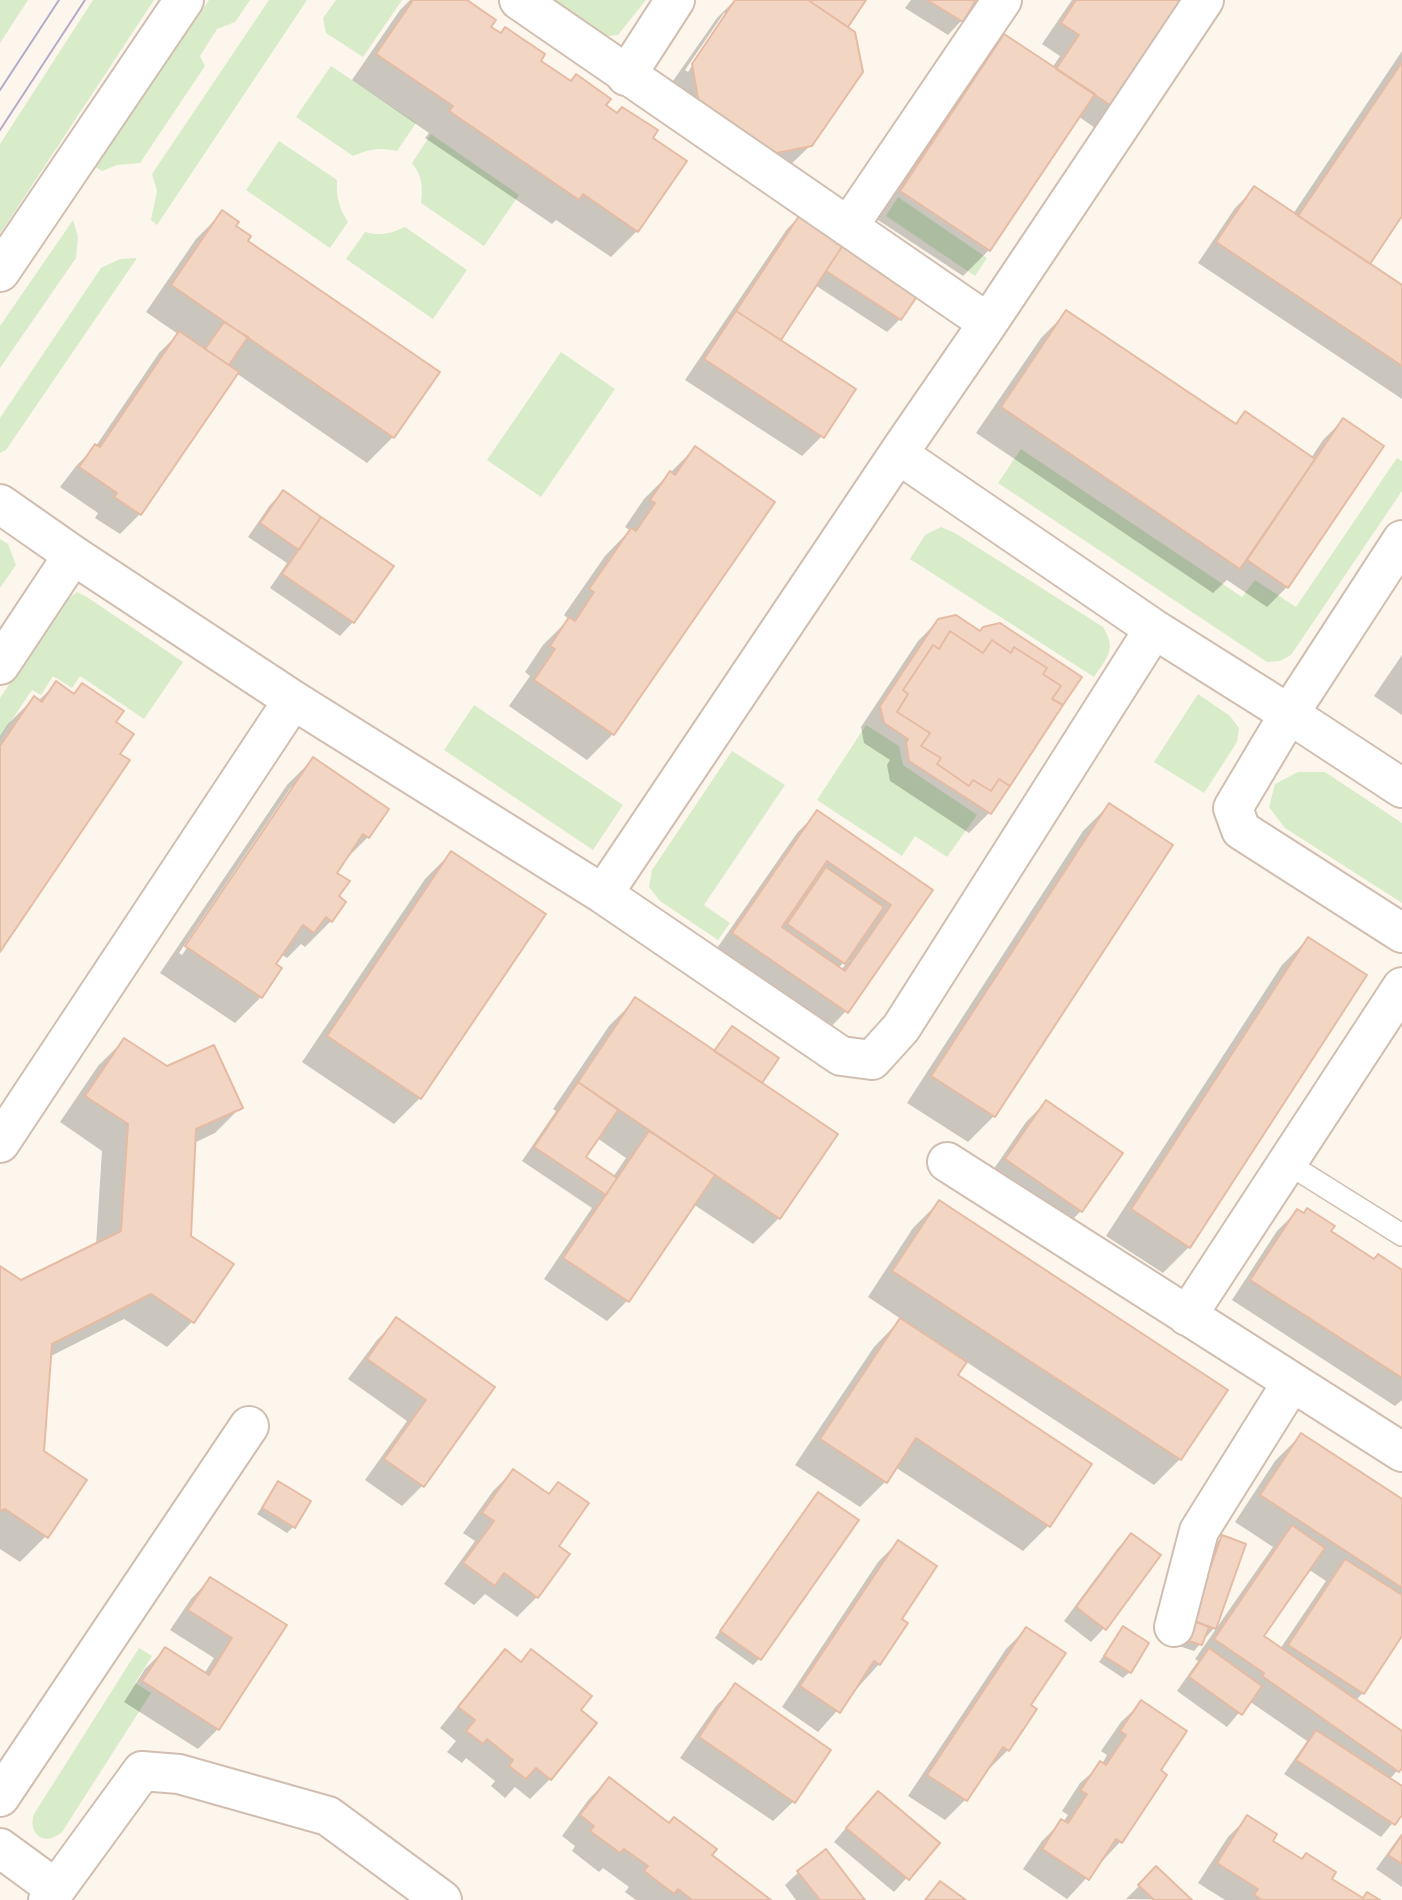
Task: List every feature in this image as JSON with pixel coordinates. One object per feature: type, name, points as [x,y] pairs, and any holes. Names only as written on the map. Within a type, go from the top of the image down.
[{"type":"street","points":[[0,272],[184,0]]},
{"type":"street","points":[[519,0],[988,323]]},
{"type":"street","points":[[626,76],[675,0]]},
{"type":"street","points":[[848,227],[1002,0]]},
{"type":"street","points":[[603,894],[1204,0]]},
{"type":"street","points":[[898,454],[1154,629],[1402,788]]},
{"type":"street","points":[[0,504],[293,700],[603,894],[841,1056],[872,1060],[901,1028],[1154,629]]},
{"type":"street","points":[[1402,540],[1289,714],[1233,808],[1241,830],[1402,933]]},
{"type":"street","points":[[0,665],[73,555]]},
{"type":"street","points":[[0,1143],[293,700]]},
{"type":"street","points":[[1187,1317],[1402,987]]},
{"type":"street","points":[[947,1162],[1402,1452]]},
{"type":"street","points":[[1174,1627],[1199,1531],[1292,1382]]},
{"type":"street","points":[[0,1797],[249,1426]]},
{"type":"street","points":[[0,1848],[52,1895],[142,1771],[179,1774],[328,1816],[442,1900]]},
{"type":"lane","points":[[1287,1163],[1402,1235]]},
{"type":"green space","points":[[0,0],[28,0],[0,43]]},
{"type":"green space","points":[[93,0],[154,0],[0,234],[0,144]]},
{"type":"green space","points":[[209,0],[250,0],[235,22],[217,29],[200,56],[205,66],[140,163],[117,165],[102,171],[95,167]]},
{"type":"green space","points":[[269,0],[307,0],[157,225],[151,220],[157,191],[152,174]]},
{"type":"green space","points":[[336,0],[402,0],[363,57],[326,33],[323,18]]},
{"type":"green space","points":[[544,0],[646,0],[618,35],[597,37]]},
{"type":"green space","points":[[331,66],[416,123],[397,151],[375,149],[353,156],[296,117]]},
{"type":"green space","points":[[431,134],[519,195],[484,246],[421,203],[421,182],[412,163]]},
{"type":"green space","points":[[279,141],[337,180],[339,202],[348,222],[330,248],[246,190]]},
{"type":"green space","points":[[898,197],[987,258],[975,276],[886,216]]},
{"type":"green space","points":[[73,220],[78,237],[76,258],[0,368],[0,326]]},
{"type":"green space","points":[[405,227],[467,270],[433,319],[346,259],[365,232],[385,234]]},
{"type":"green space","points":[[137,258],[6,450],[0,453],[0,418],[101,268],[120,259]]},
{"type":"green space","points":[[561,352],[615,389],[541,497],[487,460]]},
{"type":"green space","points":[[1021,449],[1242,597],[1255,580],[1296,607],[1397,458],[1402,461],[1402,491],[1291,655],[1280,661],[1267,662],[998,483]]},
{"type":"green space","points":[[941,527],[955,533],[1103,627],[1110,648],[1094,677],[910,559],[925,535]]},
{"type":"green space","points":[[0,539],[8,544],[16,565],[0,588]]},
{"type":"green space","points":[[77,592],[183,662],[144,719],[80,676],[72,688],[53,676],[41,695],[32,690],[0,737],[0,698],[65,601]]},
{"type":"green space","points":[[1198,694],[1230,716],[1239,728],[1237,742],[1204,793],[1154,762]]},
{"type":"green space","points":[[474,705],[623,805],[593,850],[444,750]]},
{"type":"green space","points":[[866,725],[899,746],[903,765],[977,815],[947,857],[915,836],[902,856],[817,800]]},
{"type":"green space","points":[[732,751],[785,785],[704,905],[730,923],[718,940],[660,901],[649,887],[652,870]]},
{"type":"green space","points":[[1298,772],[1325,772],[1402,823],[1402,903],[1285,828],[1269,807],[1275,784]]},
{"type":"green space","points":[[139,1648],[152,1656],[135,1683],[151,1693],[62,1832],[50,1838],[39,1837],[33,1828],[34,1814]]},
{"type":"building","points":[[413,0],[467,0],[496,20],[491,27],[501,33],[505,27],[545,54],[541,61],[571,81],[576,74],[611,99],[606,105],[617,113],[622,107],[658,130],[653,138],[687,161],[638,232],[583,194],[579,200],[449,111],[453,106],[376,54]]},
{"type":"building","points":[[735,0],[808,0],[855,32],[863,72],[812,146],[772,154],[699,104],[692,64]]},
{"type":"building","points":[[808,0],[866,0],[848,27]]},
{"type":"building","points":[[927,0],[976,0],[963,22]]},
{"type":"building","points":[[1076,0],[1189,0],[1116,109],[1056,69],[1079,35],[1061,23]]},
{"type":"building","points":[[1004,34],[1095,94],[990,251],[900,191]]},
{"type":"building","points":[[1402,62],[1402,216],[1370,264],[1298,216]]},
{"type":"building","points":[[1254,186],[1402,285],[1402,366],[1216,242]]},
{"type":"building","points":[[222,210],[239,222],[236,226],[251,236],[248,241],[440,372],[394,438],[171,285]]},
{"type":"building","points":[[801,213],[845,242],[781,340],[736,311]]},
{"type":"building","points":[[845,242],[920,292],[901,320],[826,271]]},
{"type":"building","points":[[1066,310],[1236,424],[1245,411],[1315,459],[1240,569],[1001,407]]},
{"type":"building","points":[[736,311],[856,389],[824,438],[704,359]]},
{"type":"building","points":[[224,322],[248,337],[229,365],[205,349]]},
{"type":"building","points":[[179,331],[239,372],[141,515],[114,497],[117,493],[79,467],[95,444],[100,447]]},
{"type":"building","points":[[1343,418],[1384,446],[1288,588],[1247,560]]},
{"type":"building","points":[[695,446],[775,502],[614,735],[534,680],[555,649],[550,646],[569,617],[575,621],[594,592],[589,589],[631,528],[636,531],[655,503],[650,500],[670,471],[675,475]]},
{"type":"building","points":[[283,490],[321,517],[299,550],[260,523]]},
{"type":"building","points":[[321,517],[394,566],[354,623],[282,574]]},
{"type":"building","points":[[956,615],[980,631],[983,627],[1000,623],[1082,677],[1063,705],[1052,699],[1061,686],[1043,674],[1047,668],[1014,647],[1011,653],[992,640],[983,653],[950,631],[939,649],[933,645],[903,690],[908,694],[897,712],[930,733],[921,746],[941,758],[937,764],[969,786],[973,780],[991,791],[999,779],[1010,786],[991,814],[909,761],[906,743],[908,739],[884,723],[880,706],[938,619]]},
{"type":"building","points":[[950,631],[983,653],[992,640],[1011,653],[1014,647],[1047,668],[1043,674],[1061,686],[1052,699],[1063,705],[1010,786],[999,779],[991,791],[973,780],[969,786],[937,764],[941,758],[921,746],[930,733],[897,712],[908,694],[903,690],[933,645],[939,649]]},
{"type":"building","points":[[56,681],[74,694],[82,683],[124,711],[116,722],[134,734],[120,754],[130,760],[0,952],[0,746],[34,696],[42,702]]},
{"type":"building","points":[[313,757],[389,809],[369,838],[363,834],[337,873],[350,881],[339,896],[346,902],[332,922],[326,917],[314,933],[303,925],[276,964],[282,968],[262,998],[185,946]]},
{"type":"building","points":[[1109,803],[1173,845],[995,1117],[931,1076]]},
{"type":"building","points":[[817,810],[933,890],[848,1013],[732,933]],"holes":[[[827,861],[891,905],[845,971],[782,927]]]},
{"type":"building","points":[[451,851],[546,914],[421,1099],[327,1036]]},
{"type":"building","points":[[826,867],[884,907],[845,964],[787,924]]},
{"type":"building","points":[[1308,937],[1367,975],[1190,1248],[1131,1209]]},
{"type":"building","points":[[635,997],[838,1134],[780,1219],[578,1082]]},
{"type":"building","points":[[732,1026],[779,1058],[762,1083],[714,1051]]},
{"type":"building","points":[[124,1038],[167,1066],[214,1045],[243,1108],[196,1129],[191,1236],[234,1264],[194,1323],[151,1294],[52,1344],[44,1451],[87,1480],[48,1538],[5,1509],[0,1511],[0,1266],[21,1280],[121,1231],[128,1124],[85,1096]]},
{"type":"building","points":[[578,1082],[618,1110],[586,1157],[617,1178],[606,1195],[534,1147]]},
{"type":"building","points":[[1046,1100],[1123,1153],[1082,1212],[1005,1159]]},
{"type":"building","points":[[649,1131],[715,1175],[629,1302],[563,1258]]},
{"type":"building","points":[[939,1200],[1228,1390],[1181,1460],[892,1271]]},
{"type":"building","points":[[1307,1208],[1335,1226],[1331,1231],[1374,1259],[1378,1254],[1402,1270],[1402,1378],[1250,1280],[1297,1209],[1304,1213]]},
{"type":"building","points":[[396,1317],[495,1387],[424,1487],[384,1459],[426,1400],[367,1359]]},
{"type":"building","points":[[900,1318],[967,1362],[958,1375],[1092,1464],[1050,1527],[916,1438],[887,1483],[820,1439]]},
{"type":"building","points":[[1301,1433],[1402,1499],[1402,1588],[1260,1495]]},
{"type":"building","points":[[513,1469],[549,1494],[558,1482],[589,1503],[559,1546],[570,1554],[538,1598],[504,1573],[495,1586],[463,1563],[494,1521],[482,1513]]},
{"type":"building","points":[[278,1481],[311,1501],[295,1528],[262,1508]]},
{"type":"building","points":[[818,1492],[859,1520],[761,1660],[720,1631]]},
{"type":"building","points":[[1292,1525],[1325,1548],[1264,1636],[1402,1731],[1402,1768],[1399,1772],[1214,1639]]},
{"type":"building","points":[[1131,1533],[1161,1555],[1106,1630],[1076,1607]]},
{"type":"building","points":[[1222,1535],[1246,1544],[1216,1629],[1191,1620]]},
{"type":"building","points":[[898,1540],[937,1566],[902,1619],[908,1623],[880,1665],[874,1661],[840,1713],[800,1686]]},
{"type":"building","points":[[1345,1559],[1402,1595],[1402,1636],[1364,1694],[1288,1645]]},
{"type":"building","points":[[210,1577],[287,1625],[219,1730],[142,1681],[165,1647],[209,1675],[232,1638],[188,1610]]},
{"type":"building","points":[[1191,1620],[1209,1627],[1202,1645],[1185,1640]]},
{"type":"building","points":[[1123,1626],[1149,1643],[1131,1673],[1104,1656]]},
{"type":"building","points":[[1026,1627],[1066,1653],[1031,1705],[1037,1709],[1009,1751],[1003,1747],[967,1801],[927,1775]]},
{"type":"building","points":[[1209,1648],[1262,1686],[1242,1715],[1189,1677]]},
{"type":"building","points":[[505,1649],[521,1662],[531,1649],[592,1696],[581,1710],[597,1723],[551,1780],[536,1768],[526,1779],[509,1766],[513,1760],[487,1739],[483,1744],[466,1731],[475,1720],[458,1707]]},
{"type":"building","points":[[735,1683],[831,1750],[795,1803],[699,1737]]},
{"type":"building","points":[[1141,1700],[1187,1731],[1161,1770],[1167,1775],[1122,1843],[1116,1839],[1089,1880],[1042,1849],[1061,1819],[1068,1823],[1087,1794],[1080,1791],[1100,1761],[1106,1765],[1126,1735],[1120,1731]]},
{"type":"building","points":[[1316,1730],[1402,1786],[1402,1815],[1395,1825],[1296,1760]]},
{"type":"building","points":[[609,1777],[669,1823],[674,1817],[717,1849],[712,1855],[771,1900],[692,1900],[678,1889],[674,1894],[644,1871],[648,1866],[624,1849],[620,1853],[590,1831],[594,1826],[580,1815]]},
{"type":"building","points":[[878,1791],[940,1843],[909,1880],[846,1828]]},
{"type":"building","points":[[1247,1815],[1277,1834],[1273,1841],[1302,1859],[1306,1853],[1336,1872],[1332,1879],[1363,1898],[1367,1892],[1380,1900],[1262,1900],[1254,1895],[1258,1889],[1217,1863]]},
{"type":"building","points":[[1402,1835],[1402,1864],[1388,1855]]},
{"type":"building","points":[[826,1849],[865,1900],[820,1900],[797,1871]]},
{"type":"building","points":[[1156,1866],[1192,1900],[1154,1900],[1138,1885]]},
{"type":"building","points":[[940,1881],[966,1900],[925,1900]]},
{"type":"tram line","points":[[0,90],[59,0]]},
{"type":"tram line","points":[[0,130],[85,0]]}]
